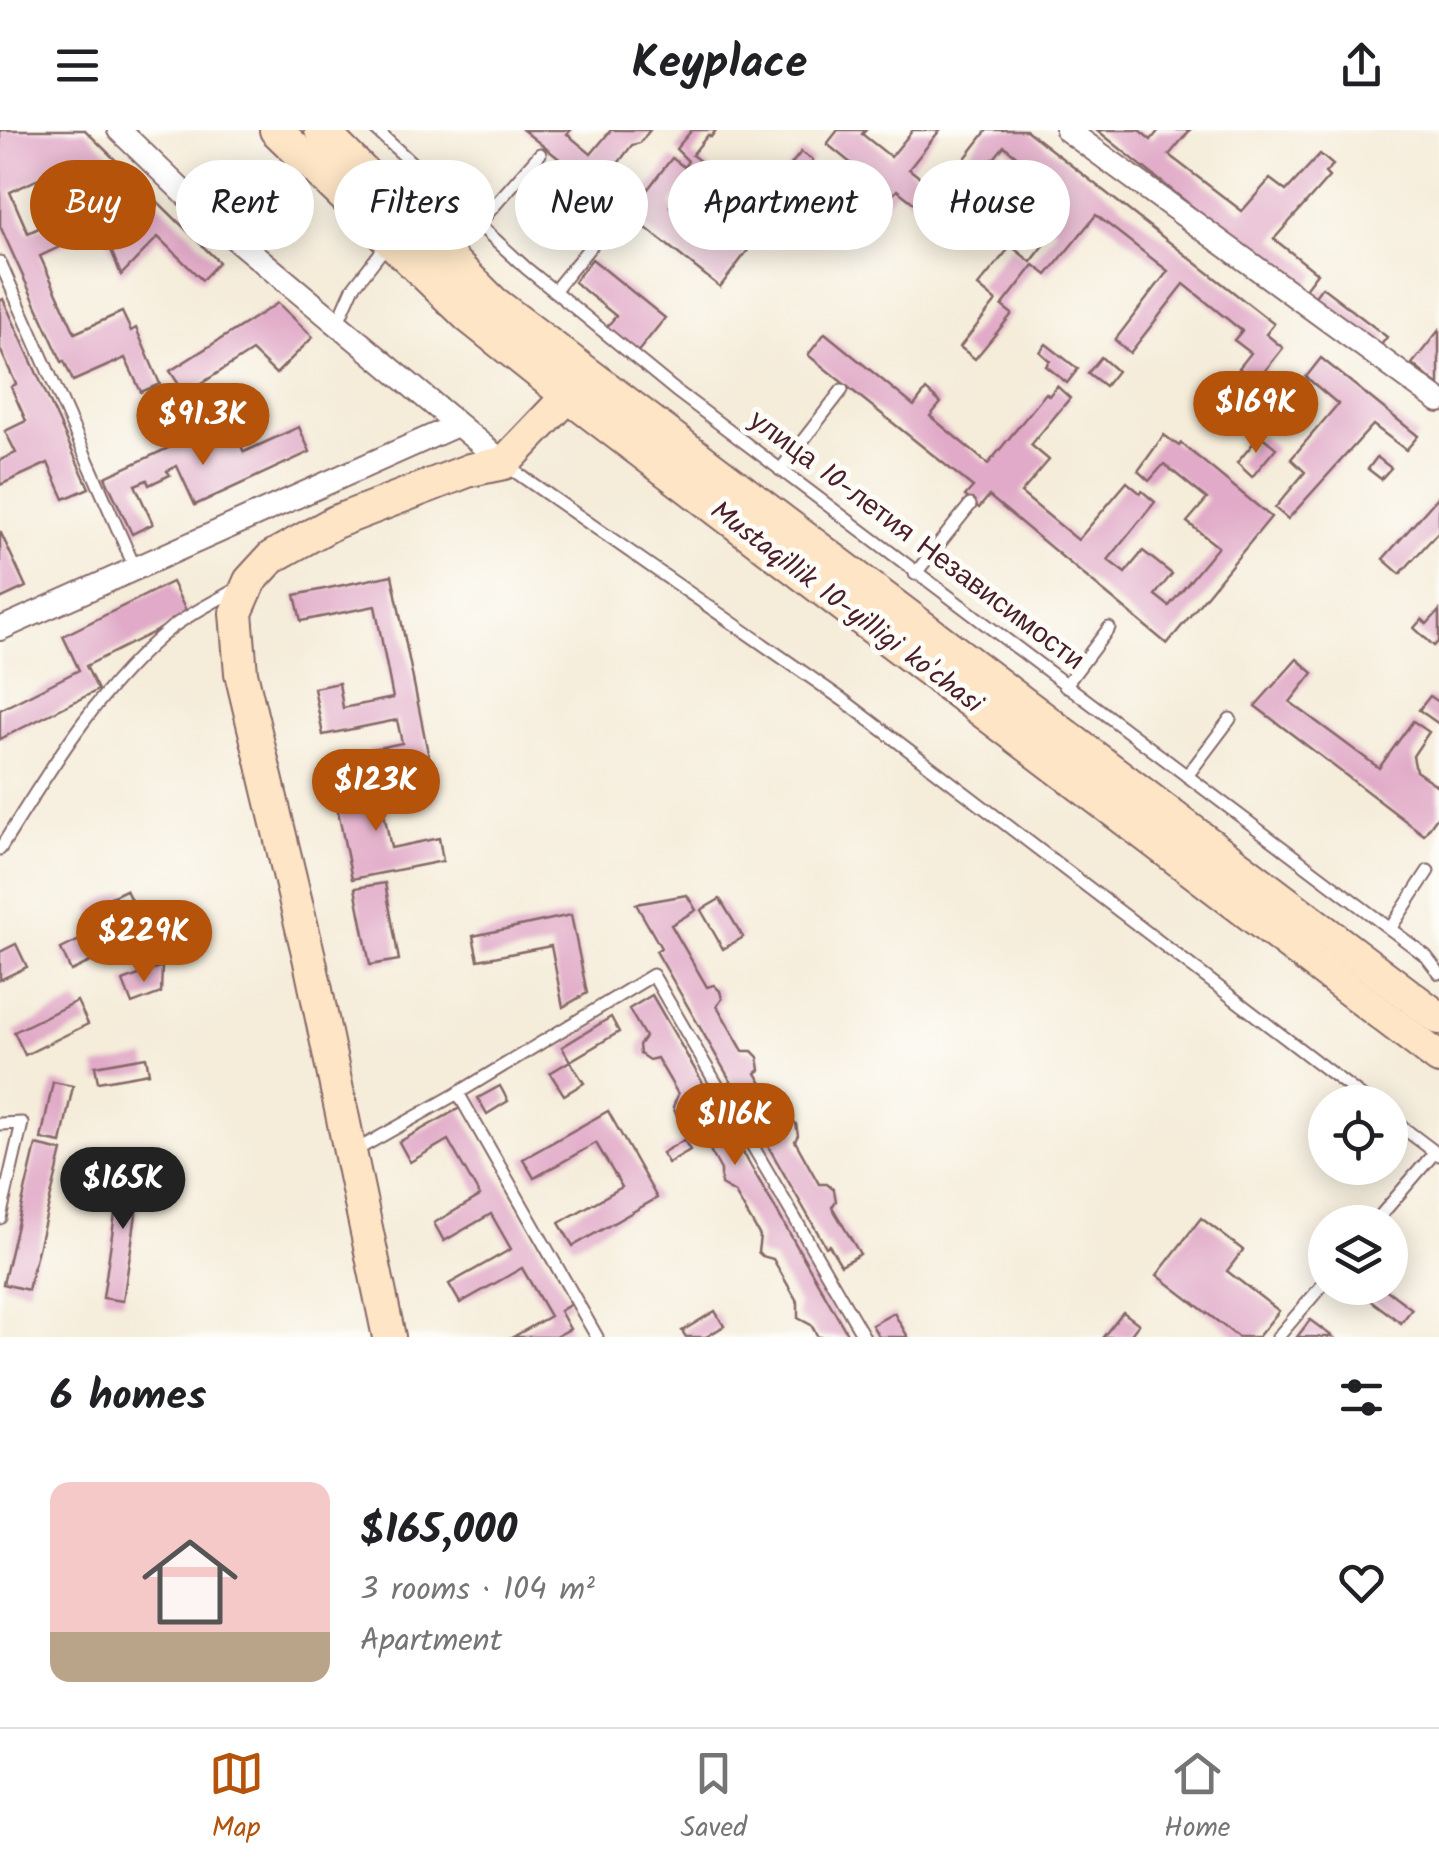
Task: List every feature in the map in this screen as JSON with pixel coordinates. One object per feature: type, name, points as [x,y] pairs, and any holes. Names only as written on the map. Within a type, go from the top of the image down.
[{"type":"main road","name":"Mustaqillik 10-yilligi ko'chasi","points":[[276,130],[334,186]]},
{"type":"main road","name":"Mustaqillik 10-yilligi ko'chasi","points":[[321,130],[492,302],[1439,1018]]},
{"type":"main road","name":"Mustaqillik 10-yilligi ko'chasi","points":[[400,250],[468,317],[568,396],[1439,1058]]},
{"type":"main road","points":[[388,1337],[308,957],[241,673],[236,612],[250,581],[272,557],[335,522],[470,470],[504,464],[568,396]]},
{"type":"street","points":[[119,130],[210,216],[504,464]]},
{"type":"street","points":[[1067,130],[1439,401]]},
{"type":"street","points":[[0,628],[458,425]]},
{"type":"lane","name":"улица 10-летия Независимости","points":[[376,130],[409,160]]},
{"type":"lane","points":[[495,205],[540,154]]},
{"type":"lane","name":"улица 10-летия Независимости","points":[[495,239],[675,390],[1426,956],[1439,973]]},
{"type":"lane","points":[[337,324],[353,288],[382,250]]},
{"type":"lane","points":[[554,290],[587,250]]},
{"type":"lane","points":[[0,262],[135,568]]},
{"type":"lane","points":[[780,470],[842,390]]},
{"type":"lane","points":[[504,464],[846,702],[1347,1085]]},
{"type":"lane","points":[[915,574],[970,505]]},
{"type":"lane","points":[[0,849],[68,740],[127,672],[172,628],[250,581]]},
{"type":"lane","points":[[1065,686],[1109,628]]},
{"type":"lane","points":[[1187,776],[1230,719]]},
{"type":"lane","points":[[1390,930],[1428,870]]},
{"type":"lane","points":[[350,1154],[654,976],[864,1337]]},
{"type":"lane","points":[[458,1092],[597,1337]]},
{"type":"lane","points":[[0,1124],[22,1124],[0,1218]]},
{"type":"lane","points":[[1391,1205],[1437,1154],[1408,1132]]},
{"type":"lane","points":[[1278,1337],[1308,1302]]},
{"type":"building","points":[[0,130],[85,130],[115,160],[30,160],[30,183],[10,192],[30,232],[30,250],[53,250],[40,256],[75,333],[122,312],[131,331],[136,328],[160,384],[141,392],[125,358],[73,381],[0,226]]},
{"type":"building","points":[[523,130],[571,130],[567,134],[591,154],[611,130],[650,130],[640,143],[632,145],[621,160],[561,160]]},
{"type":"building","points":[[692,130],[716,130],[711,137],[708,135],[692,155],[698,160],[687,160],[676,149]]},
{"type":"building","points":[[838,130],[866,130],[862,134],[891,157],[913,130],[940,130],[909,169],[913,172],[913,202],[897,190],[893,195],[893,160],[847,160],[827,144]]},
{"type":"building","points":[[987,130],[1026,130],[1064,160],[1021,160],[1004,146],[993,160],[964,160]]},
{"type":"building","points":[[1097,130],[1139,130],[1151,140],[1159,130],[1190,130],[1169,155],[1242,211],[1270,179],[1286,191],[1320,154],[1333,165],[1325,173],[1329,177],[1274,239],[1317,273],[1301,294]]},
{"type":"building","points":[[801,152],[813,160],[795,160]]},
{"type":"building","points":[[668,163],[668,246],[648,230],[648,189]]},
{"type":"building","points":[[1070,164],[1274,324],[1266,334],[1283,348],[1256,382],[1239,368],[1251,353],[1234,340],[1242,331],[1184,284],[1130,353],[1115,340],[1168,271],[1096,215],[1070,247]]},
{"type":"building","points":[[156,200],[176,220],[176,250],[207,250],[219,262],[202,280],[158,237]]},
{"type":"building","points":[[111,250],[145,250],[121,275]]},
{"type":"building","points":[[674,250],[748,250],[720,287]]},
{"type":"building","points":[[1008,250],[1016,250],[1031,262],[1040,250],[1067,250],[1047,275],[1034,265],[1002,306],[1012,314],[975,359],[960,347],[996,301],[978,286]]},
{"type":"building","points":[[592,259],[665,318],[636,354],[605,329],[616,316],[574,282]]},
{"type":"building","points":[[1322,287],[1387,337],[1375,353],[1310,303]]},
{"type":"building","points":[[3,299],[89,488],[64,499],[48,463],[0,485],[0,460],[16,453],[5,431],[26,421],[11,387],[16,384],[0,349]]},
{"type":"building","points":[[278,303],[313,337],[276,374],[252,351],[185,394],[170,371]]},
{"type":"building","points":[[1439,330],[1439,386],[1412,364]]},
{"type":"building","points":[[825,333],[914,406],[926,390],[941,403],[930,416],[988,464],[1046,393],[1049,396],[1057,386],[1070,398],[1031,445],[1049,460],[1021,493],[1078,540],[1127,482],[1142,491],[1155,502],[1108,560],[1125,573],[1143,551],[1172,574],[1155,595],[1169,606],[1218,547],[1187,522],[1207,499],[1164,464],[1149,481],[1138,471],[1164,435],[1179,446],[1181,443],[1271,517],[1167,644],[989,496],[979,508],[965,496],[973,487],[808,355]]},
{"type":"building","points":[[1046,344],[1078,369],[1067,383],[1046,366],[1050,361],[1040,352]]},
{"type":"building","points":[[1101,357],[1117,371],[1105,386],[1088,373]]},
{"type":"building","points":[[1321,358],[1418,436],[1406,450],[1373,425],[1288,519],[1275,508],[1305,472],[1291,459],[1338,404],[1306,377]]},
{"type":"building","points":[[229,420],[244,452],[299,427],[310,452],[195,505],[177,466],[167,471],[170,475],[149,485],[147,480],[135,485],[153,524],[132,534],[105,477]]},
{"type":"building","points":[[1260,435],[1276,448],[1252,477],[1237,463]]},
{"type":"building","points":[[1377,457],[1391,468],[1381,479],[1368,469]]},
{"type":"building","points":[[1439,496],[1439,531],[1400,574],[1383,559]]},
{"type":"building","points":[[0,531],[26,587],[0,599]]},
{"type":"building","points":[[392,575],[429,758],[372,770],[368,750],[402,743],[397,720],[323,735],[314,688],[339,683],[343,708],[393,698],[375,606],[301,621],[295,595]]},
{"type":"building","points":[[172,582],[188,615],[86,666],[98,690],[0,739],[0,710],[79,670],[63,636]]},
{"type":"building","points":[[1439,611],[1439,641],[1434,646],[1414,628],[1422,619],[1427,624]]},
{"type":"building","points":[[1297,659],[1313,673],[1290,702],[1379,768],[1413,721],[1429,732],[1413,756],[1416,771],[1439,787],[1439,814],[1424,835],[1255,706]]},
{"type":"building","points":[[1430,696],[1439,702],[1439,724],[1419,710]]},
{"type":"building","points":[[377,778],[391,848],[439,838],[443,861],[352,879],[333,787]]},
{"type":"building","points":[[385,883],[399,960],[370,965],[355,888]]},
{"type":"building","points":[[126,890],[137,913],[124,919],[135,941],[71,971],[61,949],[100,930],[89,907]]},
{"type":"building","points":[[687,895],[696,910],[671,925],[707,987],[714,985],[720,991],[722,999],[717,1006],[743,1051],[752,1051],[758,1057],[760,1070],[756,1073],[781,1117],[791,1118],[796,1124],[795,1141],[819,1184],[834,1190],[836,1201],[832,1207],[860,1254],[841,1265],[829,1245],[826,1247],[656,951],[661,948],[636,904]]},
{"type":"building","points":[[720,899],[743,937],[723,949],[701,910]]},
{"type":"building","points":[[571,915],[587,993],[563,1007],[551,946],[478,960],[473,936]]},
{"type":"building","points":[[16,944],[27,967],[0,980],[0,952]]},
{"type":"building","points":[[162,966],[161,993],[132,1004],[123,981]]},
{"type":"building","points":[[652,995],[849,1337],[818,1337],[811,1325],[798,1318],[798,1303],[773,1259],[758,1252],[760,1236],[735,1193],[721,1185],[721,1170],[695,1123],[681,1120],[676,1114],[673,1107],[678,1094],[657,1058],[649,1060],[640,1054],[639,1045],[645,1037],[629,1009]]},
{"type":"building","points":[[77,1001],[88,1024],[25,1055],[14,1032]]},
{"type":"building","points":[[611,1017],[619,1032],[570,1061],[562,1047]]},
{"type":"building","points":[[146,1057],[149,1073],[98,1082],[95,1066]]},
{"type":"building","points":[[570,1061],[584,1083],[564,1095],[550,1073]]},
{"type":"building","points":[[53,1082],[73,1086],[61,1143],[41,1139]]},
{"type":"building","points":[[500,1086],[508,1101],[487,1114],[478,1098]]},
{"type":"building","points":[[460,1108],[571,1304],[560,1311],[570,1329],[555,1337],[513,1337],[550,1316],[522,1268],[460,1303],[449,1284],[511,1249],[491,1214],[444,1241],[434,1223],[480,1196],[448,1140],[410,1162],[399,1142]]},
{"type":"building","points":[[608,1111],[657,1198],[573,1246],[559,1223],[622,1187],[596,1143],[534,1178],[523,1159]]},
{"type":"building","points":[[684,1140],[690,1150],[668,1163],[662,1153]]},
{"type":"building","points":[[36,1145],[62,1151],[28,1290],[3,1284]]},
{"type":"building","points":[[122,1165],[143,1168],[123,1301],[103,1298]]},
{"type":"building","points":[[1201,1218],[1243,1250],[1227,1271],[1279,1311],[1258,1337],[1238,1337],[1157,1275]]},
{"type":"building","points":[[1377,1305],[1407,1305],[1412,1309],[1401,1323]]},
{"type":"building","points":[[715,1311],[724,1326],[706,1337],[686,1337],[682,1331]]},
{"type":"building","points":[[1123,1312],[1139,1324],[1129,1337],[1103,1337]]},
{"type":"building","points":[[894,1313],[908,1337],[879,1337],[872,1325]]},
{"type":"building","points":[[1310,1320],[1333,1337],[1297,1337]]}]
